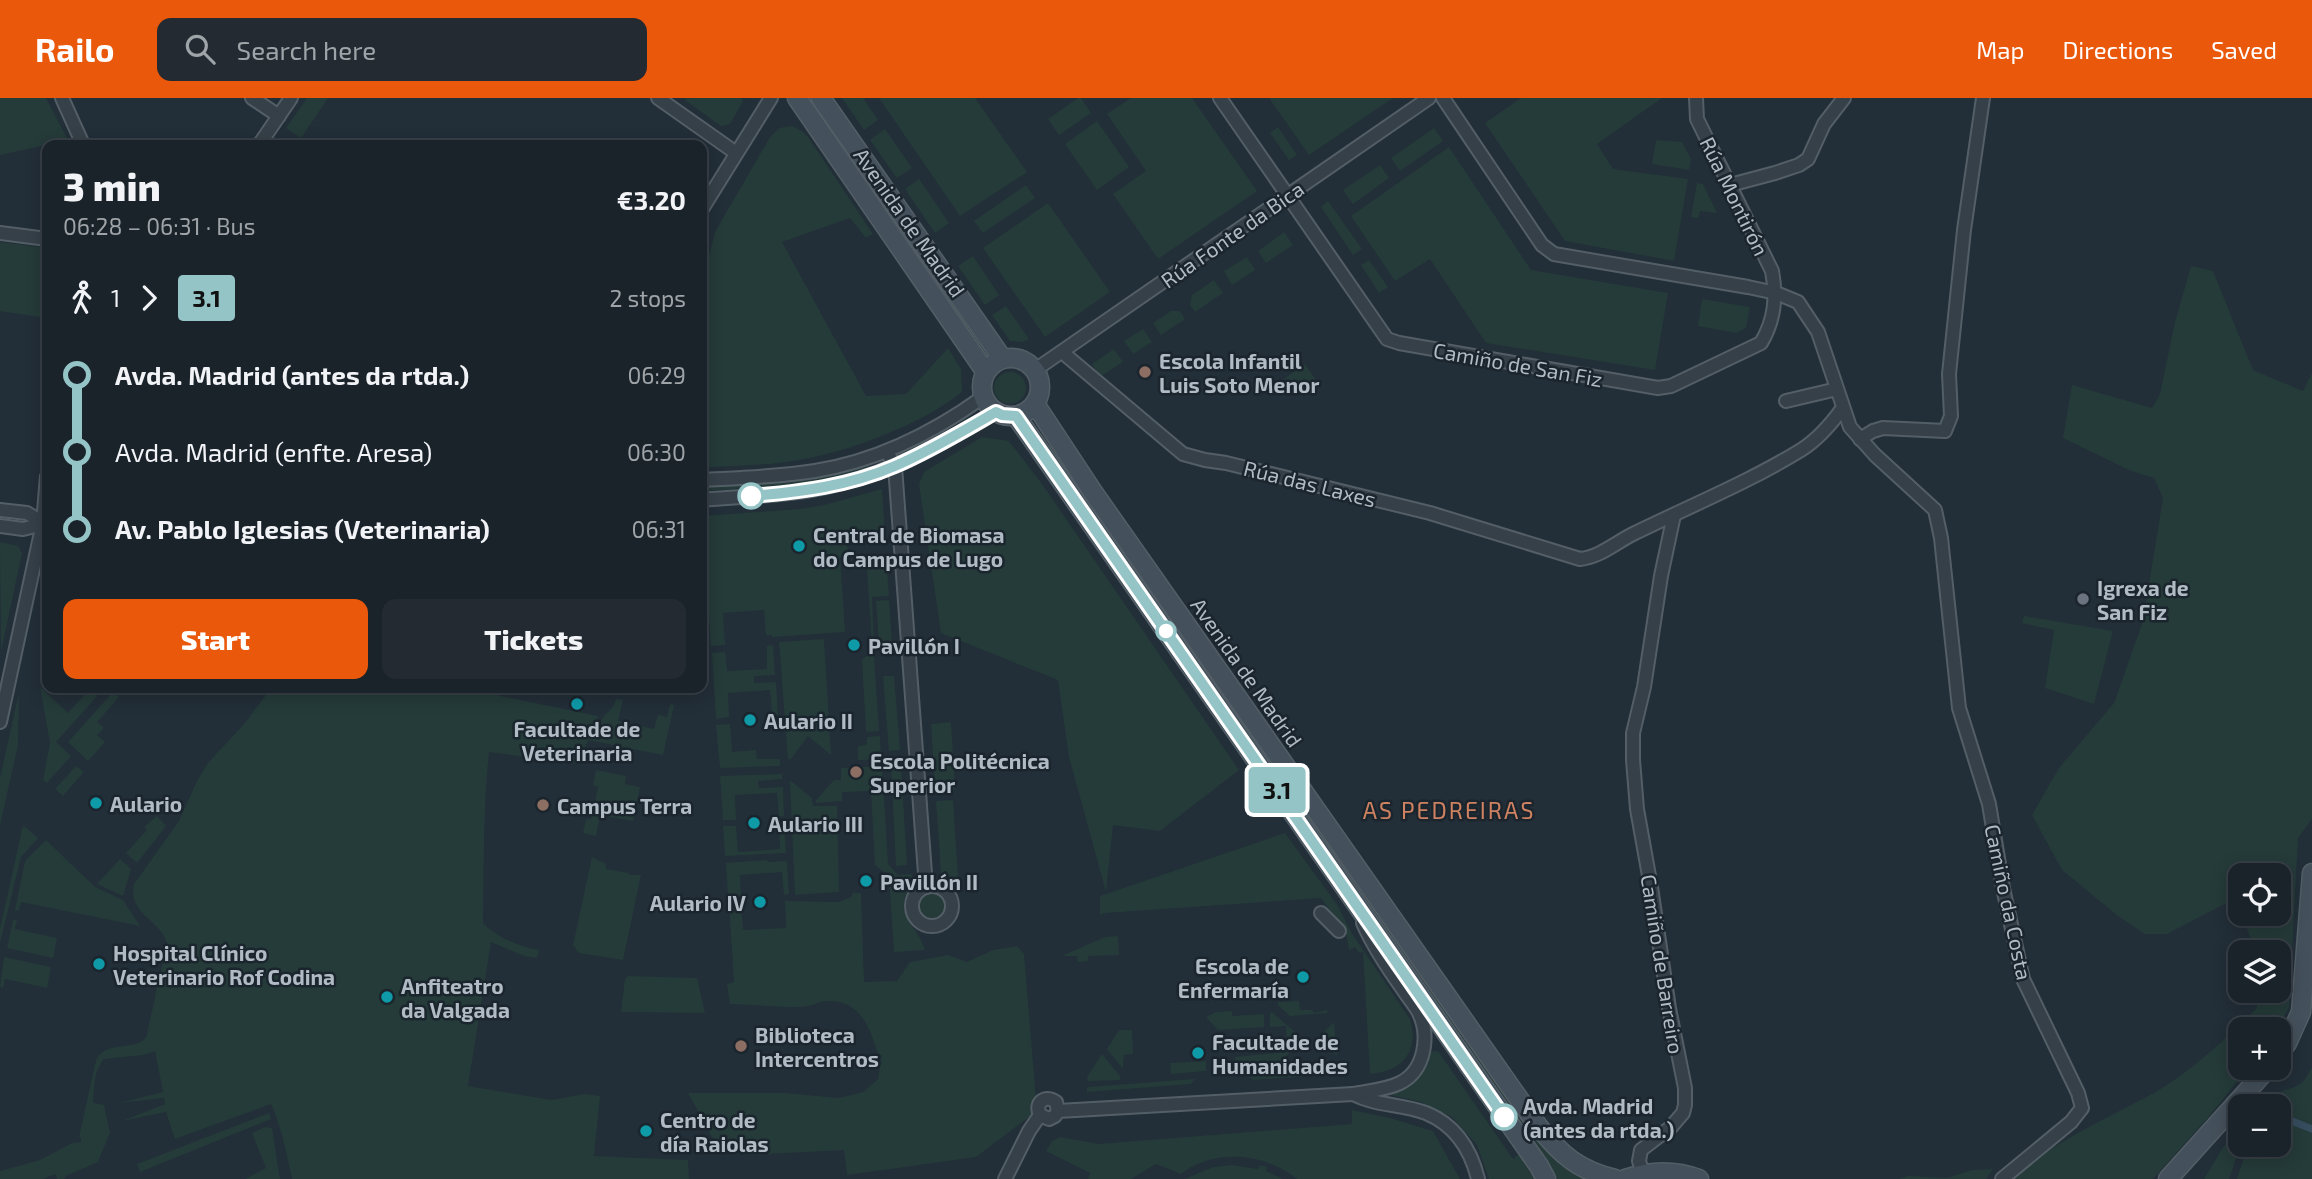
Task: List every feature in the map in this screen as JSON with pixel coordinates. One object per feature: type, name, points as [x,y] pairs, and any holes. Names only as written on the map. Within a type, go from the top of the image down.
[{"type":"street","points":[[62,98],[81,140]]},
{"type":"street","points":[[252,98],[279,116]]},
{"type":"street","points":[[262,140],[291,98]]},
{"type":"street","points":[[658,98],[736,153]]},
{"type":"street","points":[[707,201],[771,98]]},
{"type":"street","name":"Avenida de Madrid","points":[[797,98],[985,371]]},
{"type":"street","name":"Avenida de Madrid","points":[[821,98],[1002,358]]},
{"type":"street","name":"Camiño de San Fiz","points":[[1220,98],[1387,339],[1658,388],[1671,386],[1761,343],[1768,331],[1776,293]]},
{"type":"street","name":"Rúa Fonte da Bica","points":[[1035,370],[1429,98]]},
{"type":"street","points":[[1443,98],[1542,245],[1554,254],[1776,293],[1798,302],[1818,332],[1842,408],[1850,427],[1860,439],[1883,428],[1945,431],[1950,423],[1949,374],[1964,230],[1983,98]]},
{"type":"street","name":"Rúa Montirón","points":[[1696,98],[1697,120],[1772,271],[1776,293]]},
{"type":"street","points":[[1730,186],[1799,165],[1808,159],[1824,124],[1844,98]]},
{"type":"street","points":[[0,233],[42,238]]},
{"type":"street","name":"Rúa das Laxes","points":[[1062,352],[1183,454],[1430,513],[1580,559],[1589,558],[1674,515]]},
{"type":"street","points":[[1002,358],[1018,358],[1029,363],[1040,381],[1035,404],[1016,416],[996,412],[983,397],[982,381],[985,371],[992,363],[1002,358]]},
{"type":"street","points":[[1786,401],[1837,389]]},
{"type":"street","points":[[707,480],[813,472],[861,461],[887,452],[960,414],[983,397]]},
{"type":"street","name":"Avenida de Madrid","points":[[1035,404],[1093,492],[1538,1126],[1554,1147],[1569,1160],[1586,1170],[1615,1179]]},
{"type":"street","points":[[1674,515],[1803,449],[1830,424],[1842,408]]},
{"type":"street","points":[[707,500],[808,491],[866,477],[895,466],[996,412]]},
{"type":"street","name":"Avenida de Madrid","points":[[1016,416],[1350,893],[1546,1179]]},
{"type":"street","name":"Camiño da Costa","points":[[1860,439],[1935,510],[1941,538],[1959,708],[1989,804],[2003,888],[2023,979],[2078,1093],[2082,1108],[2071,1122],[2002,1179]]},
{"type":"street","points":[[887,452],[895,466],[926,887]]},
{"type":"street","points":[[0,509],[27,513],[42,521]]},
{"type":"street","name":"Camiño de Barreiro","points":[[1634,1177],[1641,1150],[1678,1120],[1685,1105],[1685,1088],[1668,1008],[1637,809],[1633,733],[1644,687],[1661,576],[1674,515]]},
{"type":"street","points":[[0,526],[23,529],[42,524]]},
{"type":"street","points":[[0,722],[42,536]]},
{"type":"street","points":[[2291,1034],[2301,1012],[2312,873]]},
{"type":"street","points":[[1005,1179],[1040,1115],[1052,1118],[1058,1111],[1353,1094],[1383,1089],[1403,1082],[1418,1066],[1424,1052],[1425,1029],[1418,1011],[1372,944],[1350,893]]},
{"type":"street","points":[[1321,914],[1339,931]]},
{"type":"street","points":[[2168,1179],[2257,1080]]},
{"type":"street","points":[[1353,1094],[1366,1101],[1427,1114],[1450,1128],[1467,1148],[1478,1179]]},
{"type":"street","points":[[1634,1177],[1666,1172],[1699,1179]]},
{"type":"green space","points":[[0,98],[46,98],[68,140],[42,140],[42,146],[0,155]]},
{"type":"green space","points":[[307,98],[328,98],[301,138],[286,128]]},
{"type":"green space","points":[[741,98],[743,101],[730,124],[721,126],[685,100]]},
{"type":"green space","points":[[842,98],[863,98],[878,120],[864,130]]},
{"type":"green space","points":[[879,98],[975,98],[1027,172],[960,216]]},
{"type":"green space","points":[[1081,98],[1091,113],[1059,135],[1048,119]]},
{"type":"green space","points":[[1131,98],[1192,98],[1257,191],[1158,259],[1113,194],[1146,171],[1107,114]]},
{"type":"green space","points":[[1269,98],[1393,98],[1309,155]]},
{"type":"green space","points":[[1521,98],[1662,98],[1597,144],[1613,169],[1688,179],[1674,261],[1565,241],[1485,123]]},
{"type":"green space","points":[[1097,121],[1129,167],[1097,190],[1065,144]]},
{"type":"green space","points":[[792,126],[808,137],[873,234],[866,238],[850,218],[782,242],[866,396],[906,394],[948,348],[961,369],[962,392],[946,404],[906,425],[840,450],[787,462],[707,468],[707,264],[715,232],[770,137],[779,128]]},
{"type":"green space","points":[[1278,127],[1297,155],[1289,160],[1270,133]]},
{"type":"green space","points":[[1434,128],[1443,141],[1400,171],[1391,158]]},
{"type":"green space","points":[[885,129],[912,168],[897,178],[870,140]]},
{"type":"green space","points":[[838,136],[976,336],[972,338],[835,138]]},
{"type":"green space","points":[[1656,140],[1682,142],[1691,159],[1689,170],[1652,164]]},
{"type":"green space","points":[[1449,147],[1531,270],[1668,293],[1655,370],[1486,343],[1430,259],[1395,281],[1351,216]]},
{"type":"green space","points":[[1380,165],[1389,178],[1353,204],[1343,190]]},
{"type":"green space","points":[[919,179],[949,223],[935,233],[905,189]]},
{"type":"green space","points":[[1697,183],[1703,184],[1717,213],[1700,211],[1698,218],[1691,217]]},
{"type":"green space","points":[[1026,185],[1035,198],[983,233],[974,221]]},
{"type":"green space","points":[[1328,201],[1362,249],[1353,255],[1321,207]]},
{"type":"green space","points":[[1048,203],[1110,292],[1045,337],[983,248]]},
{"type":"green space","points":[[1284,232],[1293,245],[1266,263],[1258,251]]},
{"type":"green space","points":[[0,242],[42,247],[42,317],[0,311]]},
{"type":"green space","points":[[973,256],[999,295],[985,305],[958,266]]},
{"type":"green space","points":[[1247,257],[1255,270],[1232,285],[1224,271]]},
{"type":"green space","points":[[1369,260],[1388,287],[1379,293],[1361,265]]},
{"type":"green space","points":[[2191,266],[2213,271],[2253,370],[2303,391],[2312,373],[2312,819],[2298,838],[2291,969],[2291,940],[2251,940],[2246,926],[2291,926],[2291,863],[2228,863],[2228,902],[2167,934],[2145,934],[2118,916],[2062,870],[2032,815],[2059,768],[2114,703],[2143,621],[2163,498],[2154,478],[2131,471],[2063,438],[2072,385],[2152,408],[2160,394],[2175,322]]},
{"type":"green space","points":[[1214,280],[1223,293],[1195,312],[1190,305],[1192,295]]},
{"type":"green space","points":[[1702,299],[1750,307],[1746,328],[1736,333],[1698,326]]},
{"type":"green space","points":[[1006,306],[1029,339],[1023,342],[1010,341],[992,315]]},
{"type":"green space","points":[[1171,311],[1180,311],[1185,319],[1161,335],[1153,323]]},
{"type":"green space","points":[[1143,329],[1152,342],[1133,354],[1124,341]]},
{"type":"green space","points":[[1114,349],[1123,362],[1100,377],[1092,364]]},
{"type":"green space","points":[[1305,364],[1316,380],[1295,395],[1284,379]]},
{"type":"green space","points":[[1010,372],[1022,376],[1026,388],[1022,400],[1010,404],[998,400],[994,388],[998,376]]},
{"type":"green space","points":[[982,437],[1009,441],[1042,484],[1239,770],[1160,831],[1113,825],[1106,892],[1069,757],[1058,680],[941,633],[919,484],[924,472]]},
{"type":"green space","points":[[1051,445],[1180,628],[1175,631],[1049,447]]},
{"type":"green space","points":[[869,464],[870,466],[808,482],[707,491],[707,487],[807,479]]},
{"type":"green space","points":[[882,489],[885,537],[816,540],[816,543],[847,542],[848,556],[840,557],[845,632],[772,637],[766,635],[764,610],[723,613],[725,645],[711,646],[707,588],[707,516],[824,505]]},
{"type":"green space","points":[[0,542],[18,546],[22,553],[1,652]]},
{"type":"green space","points":[[866,555],[887,569],[889,596],[872,597],[874,645],[872,645]]},
{"type":"green space","points":[[889,600],[892,642],[879,643],[876,601]]},
{"type":"green space","points":[[2024,616],[2113,631],[2094,704],[2045,688],[2054,630],[2022,623]]},
{"type":"green space","points":[[1186,637],[1356,880],[1352,883],[1182,640]]},
{"type":"green space","points":[[824,639],[831,755],[808,736],[790,760],[779,642]]},
{"type":"green space","points":[[773,645],[775,675],[754,676],[754,683],[776,682],[778,714],[772,714],[770,690],[728,693],[729,717],[716,719],[712,653],[725,652],[727,671],[767,669],[767,646]]},
{"type":"green space","points":[[866,656],[874,656],[879,731],[866,732],[862,660]]},
{"type":"green space","points":[[883,676],[894,676],[900,750],[889,751]]},
{"type":"green space","points":[[40,687],[42,693],[46,693],[68,713],[86,693],[97,696],[56,742],[71,756],[47,783],[43,780],[50,743]]},
{"type":"green space","points":[[19,693],[18,745],[0,825],[0,778]]},
{"type":"green space","points":[[112,693],[119,697],[97,722],[104,728],[97,735],[105,742],[88,761],[68,742]]},
{"type":"green space","points":[[267,693],[496,693],[598,716],[597,721],[601,722],[616,699],[623,700],[618,721],[654,729],[658,715],[667,717],[670,704],[674,705],[663,755],[588,740],[578,764],[489,752],[483,923],[509,941],[539,950],[537,958],[524,956],[491,942],[468,1086],[552,1100],[584,1094],[600,1096],[594,1156],[688,1160],[689,1179],[292,1179],[271,1104],[175,1139],[166,1112],[122,1121],[165,1104],[164,1098],[119,1103],[163,1092],[155,1051],[144,1055],[104,1059],[98,1068],[93,1103],[104,1105],[110,1133],[98,1162],[64,1179],[57,1179],[55,1174],[43,1179],[0,1179],[0,1171],[40,1160],[72,1143],[81,1142],[79,1137],[96,1060],[106,1050],[133,1045],[146,1038],[167,943],[163,934],[135,903],[134,884],[179,821],[207,764],[245,723]]},
{"type":"green space","points":[[951,722],[955,790],[935,791],[931,724]]},
{"type":"green space","points":[[730,724],[732,752],[756,750],[757,759],[780,759],[780,766],[720,768],[716,725]]},
{"type":"green space","points":[[880,736],[881,759],[858,760],[858,746],[867,745],[867,737]]},
{"type":"green space","points":[[76,766],[84,772],[63,796],[55,789]]},
{"type":"green space","points":[[882,766],[888,864],[898,875],[911,874],[915,880],[904,901],[904,909],[925,950],[894,952],[889,877],[875,865],[871,791],[842,792],[842,801],[816,803],[834,780],[841,780],[841,768]]},
{"type":"green space","points":[[891,766],[901,766],[907,865],[896,866]]},
{"type":"green space","points":[[596,770],[626,776],[625,784],[640,787],[633,821],[600,815],[596,836],[583,833],[586,819],[591,819],[598,787],[593,785]]},
{"type":"green space","points":[[782,774],[782,779],[758,781],[759,788],[783,787],[784,816],[779,817],[777,793],[735,795],[736,820],[723,820],[720,776]]},
{"type":"green space","points":[[790,780],[812,798],[813,806],[837,806],[839,892],[795,895]]},
{"type":"green space","points":[[953,800],[959,891],[941,874],[936,801]]},
{"type":"green space","points":[[157,816],[166,826],[137,863],[126,853],[147,830],[144,827]]},
{"type":"green space","points":[[779,822],[784,822],[786,853],[725,856],[723,826],[736,826],[738,852],[780,849]]},
{"type":"green space","points":[[23,825],[38,838],[21,857],[0,943],[0,929]]},
{"type":"green space","points":[[1285,833],[1338,906],[1351,932],[1410,1019],[1410,1050],[1406,1058],[1391,1069],[1370,1074],[1363,952],[1359,953],[1355,947],[1349,950],[1346,933],[1321,898],[1100,915],[1100,896]]},
{"type":"green space","points":[[46,840],[95,887],[123,900],[140,926],[21,902],[19,911],[15,910],[25,861]]},
{"type":"green space","points":[[592,857],[606,864],[606,869],[641,875],[623,960],[579,953],[573,945]]},
{"type":"green space","points":[[120,859],[131,869],[123,896],[97,884]]},
{"type":"green space","points":[[787,861],[789,894],[784,895],[782,872],[740,875],[741,896],[728,897],[726,863]]},
{"type":"green space","points":[[1362,889],[1529,1128],[1524,1131],[1358,891]]},
{"type":"green space","points":[[932,892],[941,896],[945,905],[941,914],[932,918],[923,914],[919,905],[923,896]]},
{"type":"green space","points":[[853,893],[861,893],[864,982],[897,981],[910,962],[948,955],[967,962],[993,950],[1017,946],[1024,954],[1037,1111],[976,1157],[847,1175],[844,1150],[749,1155],[718,1148],[688,1093],[785,1093],[839,1098],[863,1092],[878,1079],[882,1055],[878,1054],[867,1025],[856,1010],[848,1005],[827,1001],[800,1007],[730,1004],[727,984],[734,982],[729,904],[741,903],[743,930],[786,928],[785,901],[839,902],[851,897]]},
{"type":"green space","points":[[13,920],[17,920],[15,929],[57,938],[53,958],[7,948]]},
{"type":"green space","points":[[1118,936],[1119,955],[1088,956],[1088,961],[1078,962],[1077,956],[1064,956],[1105,937]]},
{"type":"green space","points":[[4,957],[51,967],[47,988],[5,979],[3,988],[0,987]]},
{"type":"green space","points":[[628,976],[697,978],[705,1013],[621,1012],[625,979]]},
{"type":"green space","points":[[1299,1001],[1300,1010],[1312,1010],[1314,1013],[1327,1010],[1327,1013],[1290,1016],[1278,1005],[1278,1002]]},
{"type":"green space","points":[[2257,1003],[2289,1003],[2284,1017],[2248,1017],[2257,1008]]},
{"type":"green space","points":[[1232,1011],[1232,1016],[1264,1014],[1264,1027],[1218,1030],[1206,1017],[1216,1012]]},
{"type":"green space","points":[[1272,1012],[1303,1039],[1278,1064],[1254,1066],[1253,1061],[1236,1063],[1235,1057],[1287,1052],[1286,1026],[1270,1027]]},
{"type":"green space","points":[[1334,1022],[1337,1056],[1317,1039]]},
{"type":"green space","points":[[1119,1030],[1132,1030],[1133,1054],[1124,1055],[1123,1069],[1107,1049]]},
{"type":"green space","points":[[2228,1036],[2228,1080],[2238,1080],[2153,1179],[2015,1179],[2066,1140],[2162,1088]]},
{"type":"green space","points":[[1438,1051],[1513,1159],[1519,1154],[1534,1179],[1489,1179],[1477,1145],[1452,1117],[1421,1102],[1386,1094],[1400,1089],[1429,1052]]},
{"type":"green space","points":[[1102,1054],[1120,1076],[1120,1080],[1088,1081],[1087,1077]]},
{"type":"green space","points":[[1206,1061],[1206,1071],[1171,1074],[1170,1063]]},
{"type":"green space","points":[[2312,1067],[2312,1125],[2291,1117],[2291,1094],[2275,1094],[2301,1083]]},
{"type":"green space","points":[[1339,1069],[1339,1074],[1253,1080],[1248,1076]]},
{"type":"green space","points":[[1195,1079],[1191,1084],[1087,1092],[1087,1087]]},
{"type":"green space","points":[[1352,1110],[1433,1131],[1460,1179],[1297,1179],[1284,1170],[1255,1159],[1224,1157],[1209,1160],[1181,1174],[1156,1164],[1131,1179],[1088,1179],[1090,1173],[1046,1151],[1052,1141],[1060,1137],[1099,1144],[1352,1124]]},
{"type":"green space","points":[[269,1113],[271,1119],[140,1172],[137,1164]]},
{"type":"green space","points":[[2291,1125],[2312,1133],[2312,1179],[2237,1179],[2244,1157],[2291,1157]]},
{"type":"green space","points":[[265,1127],[272,1128],[280,1179],[245,1179],[266,1168],[252,1133]]},
{"type":"green space","points":[[1532,1134],[1561,1166],[1586,1179],[1557,1179],[1529,1136]]},
{"type":"green space","points":[[2228,1142],[2228,1157],[2237,1157],[2229,1179],[2204,1179]]},
{"type":"green space","points":[[1232,1165],[1258,1169],[1260,1165],[1283,1179],[1185,1179],[1213,1167]]},
{"type":"green space","points":[[1993,1169],[1986,1179],[1898,1179],[1908,1176],[1947,1178],[1972,1170]]},
{"type":"water","points":[[2291,1117],[2312,1125],[2312,1133],[2291,1125]]},
{"type":"bus line","name":"3.1","points":[[751,496],[808,491],[866,477],[895,466],[996,412],[1016,416],[1504,1117]]},
{"type":"place","name":"Escola Infantil Luis Soto Menor","points":[[1145,372]]},
{"type":"place","name":"Central de Biomasa do Campus de Lugo","points":[[799,546]]},
{"type":"place","name":"Igrexa de San Fiz","points":[[2083,599]]},
{"type":"place","name":"Pavillón I","points":[[854,645]]},
{"type":"place","name":"Facultade de Veterinaria","points":[[577,704]]},
{"type":"place","name":"Aulario II","points":[[750,720]]},
{"type":"place","name":"Escola Politécnica Superior","points":[[856,772]]},
{"type":"place","name":"Aulario","points":[[96,803]]},
{"type":"place","name":"Campus Terra","points":[[543,805]]},
{"type":"place","name":"Aulario III","points":[[754,823]]},
{"type":"place","name":"Pavillón II","points":[[866,881]]},
{"type":"place","name":"Aulario IV","points":[[760,902]]},
{"type":"place","name":"Hospital Clínico Veterinario Rof Codina","points":[[99,964]]},
{"type":"place","name":"Escola de Enfermaría","points":[[1303,977]]},
{"type":"place","name":"Anfiteatro da Valgada","points":[[387,997]]},
{"type":"place","name":"Biblioteca Intercentros","points":[[741,1046]]},
{"type":"place","name":"Facultade de Humanidades","points":[[1198,1053]]},
{"type":"place","name":"Avda. Madrid (antes da rtda.)","points":[[1504,1117]]},
{"type":"place","name":"Centro de día Raiolas","points":[[646,1131]]},
{"type":"district","name":"AS PEDREIRAS","points":[[1449,810]]}]
